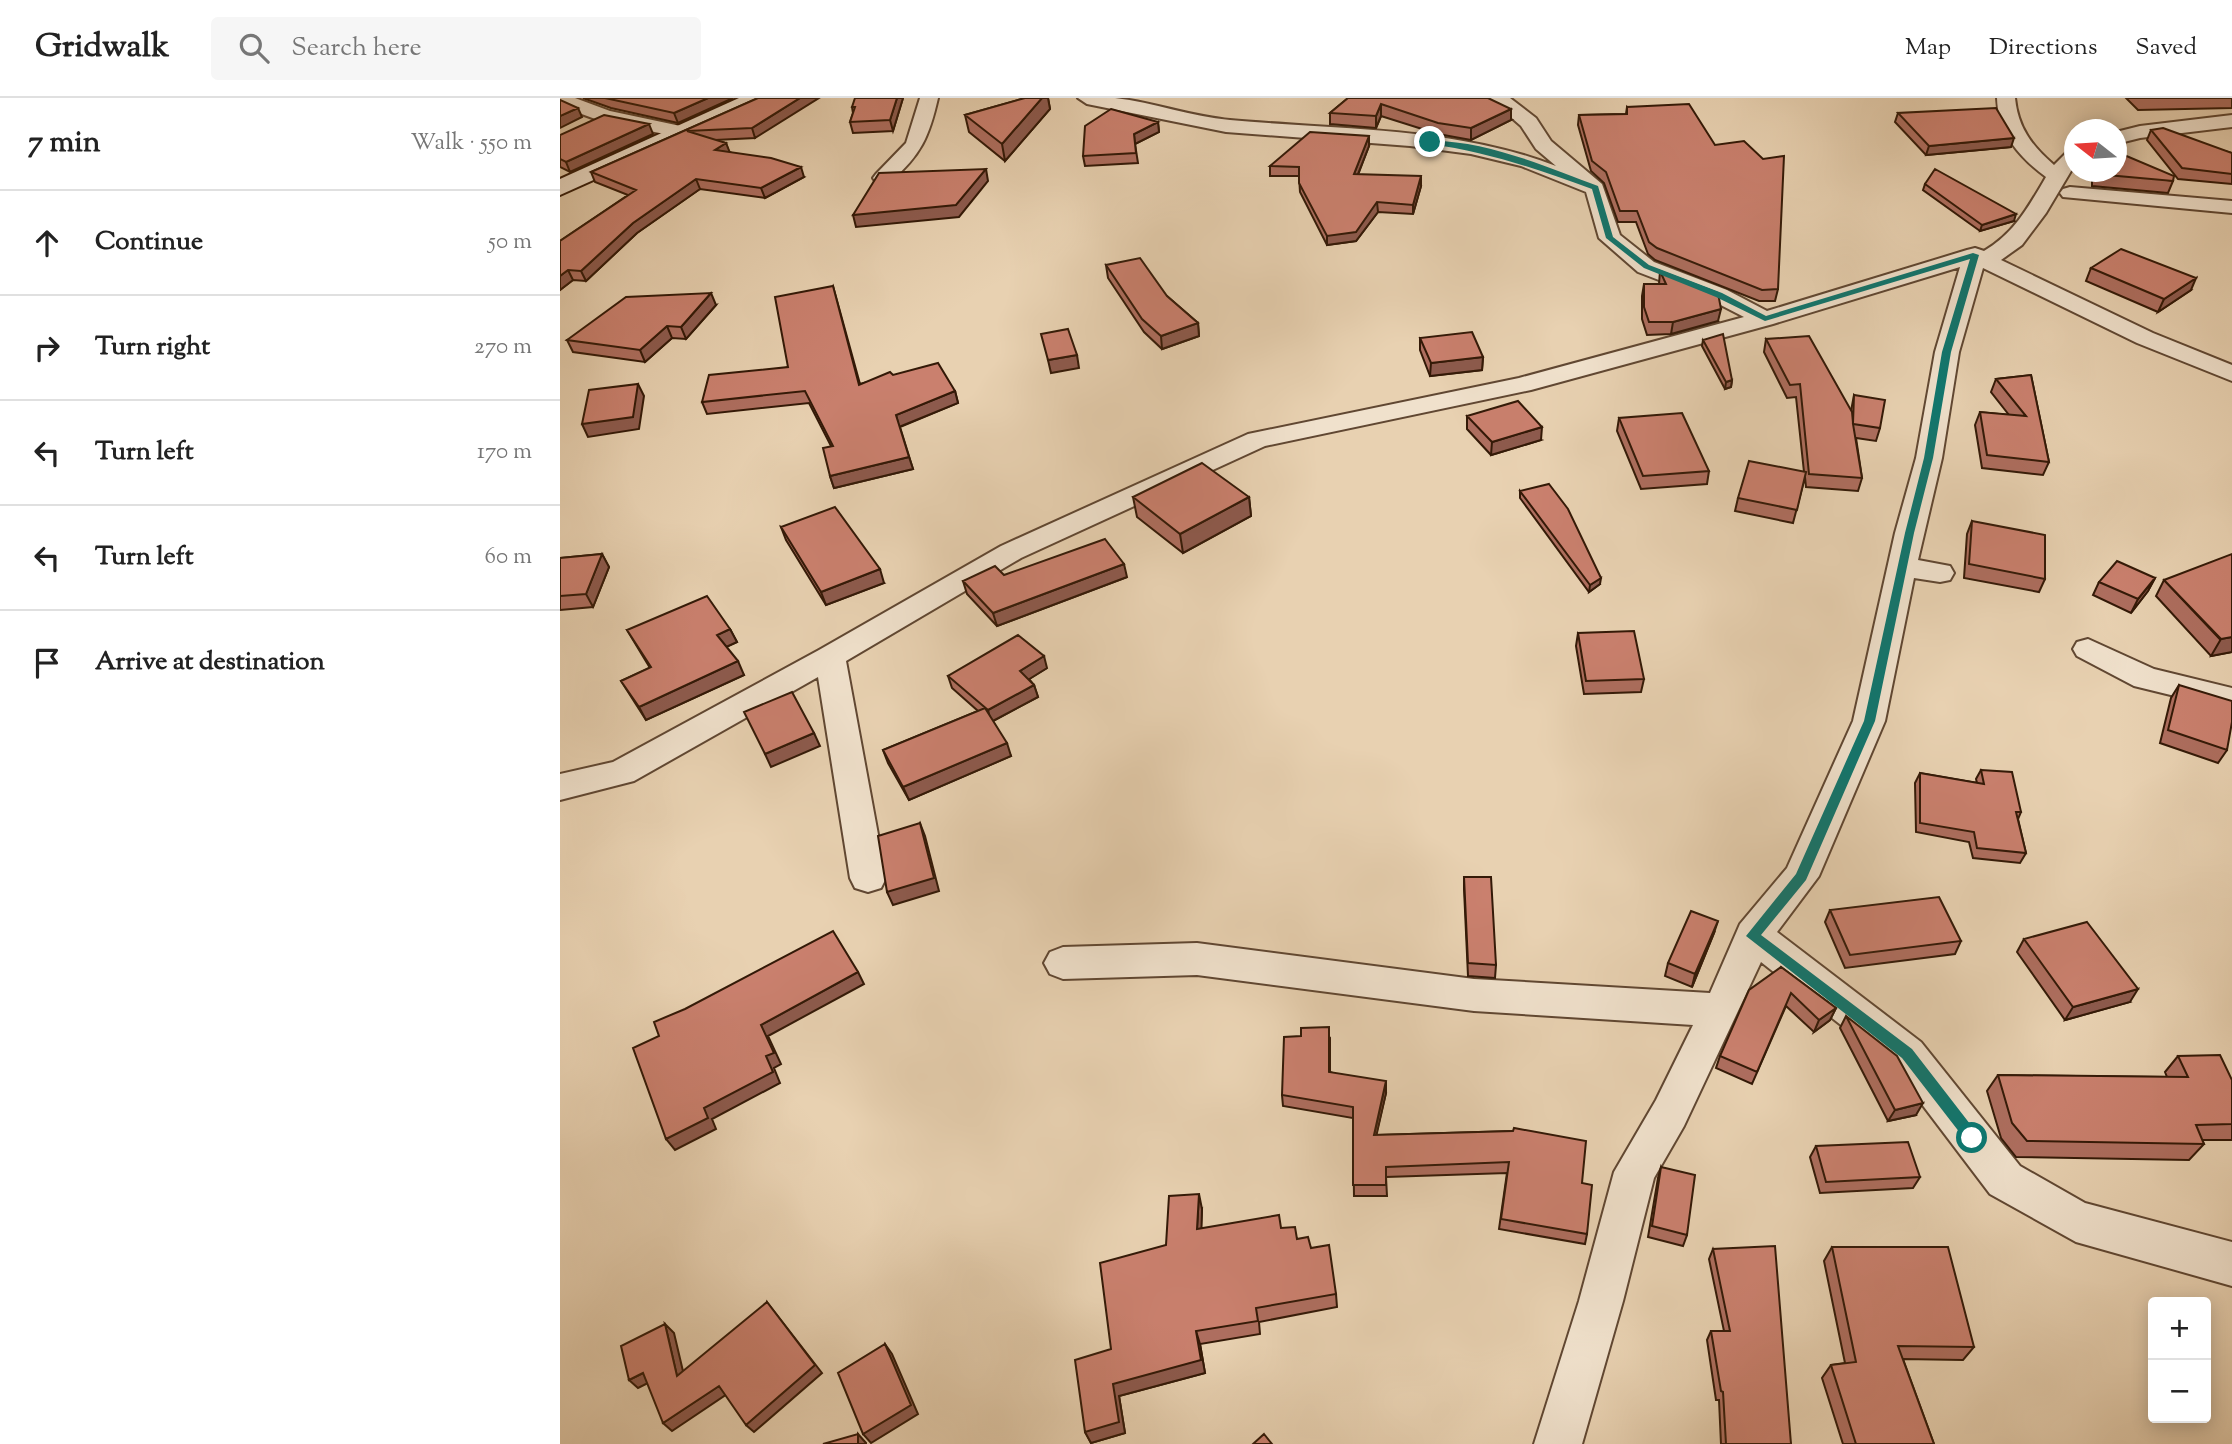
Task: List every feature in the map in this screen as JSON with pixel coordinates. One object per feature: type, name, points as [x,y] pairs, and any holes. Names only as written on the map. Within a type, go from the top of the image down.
[{"type":"main road","points":[[560,188],[757,98]]},
{"type":"street","points":[[883,178],[910,155],[917,144],[929,98]]},
{"type":"street","points":[[1087,98],[1226,126],[1410,139],[1471,148],[1528,162],[1595,188]]},
{"type":"street","points":[[1498,98],[1529,122],[1543,145],[1595,188],[1610,238],[1647,267],[1719,295],[1765,319]]},
{"type":"street","points":[[2006,98],[2011,128],[2031,158],[2064,174]]},
{"type":"street","points":[[560,99],[605,116],[683,132]]},
{"type":"street","points":[[582,128],[605,116]]},
{"type":"street","points":[[2127,135],[2232,121]]},
{"type":"street","points":[[560,788],[622,772],[830,657],[1011,552],[1257,440],[1522,385],[1980,257],[1996,255],[2024,232],[2064,179]]},
{"type":"street","points":[[2103,182],[2232,207]]},
{"type":"street","points":[[1980,257],[2145,338],[2232,374]]},
{"type":"street","points":[[1558,1444],[1601,1301],[1635,1172],[1671,1113],[1753,936],[1801,876],[1870,721],[1902,566],[1929,458],[1947,352],[1980,257]]},
{"type":"street","points":[[1902,566],[1940,573]]},
{"type":"street","points":[[2088,649],[2145,678],[2232,699]]},
{"type":"street","points":[[830,657],[868,878]]},
{"type":"street","points":[[1753,936],[1907,1054],[2005,1180],[2076,1221],[2232,1264]]},
{"type":"street","points":[[1063,963],[1197,959],[1474,995],[1720,1010]]},
{"type":"building","points":[[605,98],[708,98],[674,113]]},
{"type":"building","points":[[758,98],[800,98],[752,128],[687,131],[726,143],[715,150],[771,158],[801,167],[761,188],[696,179],[633,223],[581,271],[568,270],[560,276],[560,241],[636,190],[591,172]]},
{"type":"building","points":[[855,98],[897,98],[890,120],[850,122]]},
{"type":"building","points":[[1025,98],[1042,98],[1002,144],[965,115]]},
{"type":"building","points":[[1348,98],[1488,98],[1511,109],[1471,128],[1438,123],[1381,104],[1376,116],[1330,113]]},
{"type":"building","points":[[560,100],[578,108],[560,116]]},
{"type":"building","points":[[1689,104],[1715,145],[1744,141],[1763,159],[1784,156],[1778,289],[1762,290],[1657,248],[1649,242],[1637,211],[1620,211],[1606,172],[1592,161],[1579,115],[1627,114],[1627,107]]},
{"type":"building","points":[[1996,108],[2014,138],[1929,146],[1898,113]]},
{"type":"building","points":[[1111,109],[1158,122],[1134,134],[1136,153],[1083,156],[1085,126]]},
{"type":"building","points":[[604,115],[649,124],[566,162],[560,159],[560,135]]},
{"type":"building","points":[[2163,128],[2232,153],[2232,174],[2182,168],[2151,130]]},
{"type":"building","points":[[1310,132],[1369,136],[1354,174],[1421,176],[1413,205],[1377,202],[1356,232],[1327,236],[1299,183],[1299,167],[1270,166]]},
{"type":"building","points":[[2127,156],[2174,176],[2173,181],[2127,177]]},
{"type":"building","points":[[986,169],[956,205],[853,215],[879,173]]},
{"type":"building","points":[[1935,169],[2016,214],[1982,225],[1925,184]]},
{"type":"building","points":[[2121,249],[2196,278],[2164,299],[2091,268]]},
{"type":"building","points":[[1140,258],[1167,296],[1198,323],[1161,336],[1142,319],[1106,265]]},
{"type":"building","points":[[1660,271],[1718,293],[1721,309],[1673,322],[1649,322],[1644,307],[1644,284],[1666,284]]},
{"type":"building","points":[[833,286],[859,385],[890,372],[893,375],[938,363],[955,391],[896,415],[909,457],[830,476],[823,448],[833,446],[805,391],[702,402],[709,375],[788,367],[775,297]]},
{"type":"building","points":[[711,293],[681,327],[667,326],[640,350],[567,340],[626,297]]},
{"type":"building","points":[[1068,329],[1077,355],[1048,360],[1041,334]]},
{"type":"building","points":[[1472,332],[1483,357],[1431,363],[1420,338]]},
{"type":"building","points":[[1723,334],[1732,380],[1726,382],[1703,340]]},
{"type":"building","points":[[1809,336],[1852,412],[1853,423],[1854,395],[1885,400],[1880,428],[1853,424],[1862,478],[1809,474],[1800,384],[1790,385],[1766,339]]},
{"type":"building","points":[[2031,375],[2049,462],[1987,455],[1980,412],[2026,416],[1996,379]]},
{"type":"building","points":[[638,384],[633,417],[582,424],[589,390]]},
{"type":"building","points":[[1518,401],[1542,427],[1492,442],[1467,416]]},
{"type":"building","points":[[1682,413],[1709,471],[1643,476],[1619,418]]},
{"type":"building","points":[[1749,461],[1806,472],[1797,510],[1738,498]]},
{"type":"building","points":[[1202,463],[1249,497],[1180,534],[1133,497]]},
{"type":"building","points":[[1549,484],[1568,509],[1601,578],[1590,585],[1520,491]]},
{"type":"building","points":[[835,507],[880,569],[821,592],[781,527]]},
{"type":"building","points":[[1972,521],[2045,535],[2045,579],[1969,564]]},
{"type":"building","points":[[1105,539],[1124,564],[993,613],[963,581],[995,566],[1004,575]]},
{"type":"building","points":[[602,554],[586,594],[560,596],[560,558]]},
{"type":"building","points":[[2232,554],[2232,637],[2221,639],[2164,580]]},
{"type":"building","points":[[2117,561],[2155,578],[2138,599],[2099,582]]},
{"type":"building","points":[[707,596],[730,629],[717,635],[738,661],[639,707],[621,681],[651,667],[627,630]]},
{"type":"building","points":[[1634,631],[1644,679],[1586,681],[1578,633]]},
{"type":"building","points":[[1018,635],[1044,656],[1020,671],[1034,685],[988,710],[948,676]]},
{"type":"building","points":[[2179,685],[2232,701],[2232,722],[2227,750],[2168,730]]},
{"type":"building","points":[[792,692],[814,733],[765,754],[744,712]]},
{"type":"building","points":[[985,708],[1007,743],[903,787],[883,750]]},
{"type":"building","points":[[1981,770],[2012,772],[2021,812],[2016,812],[2026,853],[1977,848],[1974,832],[1920,823],[1920,773],[1984,784]]},
{"type":"building","points":[[920,823],[934,878],[887,892],[878,836]]},
{"type":"building","points":[[1464,877],[1491,877],[1496,965],[1468,963]]},
{"type":"building","points":[[1939,897],[1961,941],[1850,955],[1830,910]]},
{"type":"building","points":[[1691,911],[1718,921],[1695,974],[1668,963]]},
{"type":"building","points":[[2087,922],[2138,989],[2073,1007],[2024,939]]},
{"type":"building","points":[[833,931],[858,972],[761,1025],[774,1053],[766,1056],[773,1072],[704,1108],[708,1118],[666,1139],[633,1048],[659,1036],[654,1022],[685,1009]]},
{"type":"building","points":[[1781,967],[1836,1008],[1819,1020],[1791,993],[1757,1072],[1720,1056],[1749,990]]},
{"type":"building","points":[[1846,1016],[1897,1056],[1923,1103],[1895,1110]]},
{"type":"building","points":[[1329,1027],[1329,1072],[1386,1081],[1374,1135],[1513,1131],[1514,1128],[1586,1141],[1582,1183],[1592,1185],[1587,1234],[1501,1219],[1509,1162],[1386,1167],[1386,1185],[1353,1185],[1353,1107],[1282,1095],[1284,1037],[1301,1036],[1301,1028]]},
{"type":"building","points":[[2220,1055],[2232,1080],[2232,1124],[2196,1125],[2204,1144],[2027,1141],[2012,1123],[1998,1075],[2188,1077],[2178,1056]]},
{"type":"building","points":[[1908,1142],[1920,1177],[1826,1182],[1816,1146]]},
{"type":"building","points":[[1661,1167],[1695,1175],[1687,1235],[1652,1226]]},
{"type":"building","points":[[1199,1194],[1197,1229],[1279,1215],[1281,1228],[1295,1227],[1297,1239],[1308,1237],[1311,1248],[1329,1245],[1336,1294],[1256,1308],[1258,1321],[1196,1331],[1201,1360],[1113,1384],[1119,1422],[1085,1432],[1075,1360],[1111,1349],[1100,1263],[1166,1245],[1169,1196]]},
{"type":"building","points":[[1775,1246],[1791,1444],[1726,1444],[1723,1392],[1711,1331],[1730,1331],[1713,1249]]},
{"type":"building","points":[[1832,1247],[1948,1247],[1974,1347],[1898,1346],[1934,1444],[1856,1444],[1831,1365],[1856,1362]]},
{"type":"building","points":[[767,1302],[815,1365],[746,1425],[719,1386],[663,1423],[643,1373],[629,1380],[621,1346],[665,1324],[677,1376]]},
{"type":"building","points":[[885,1344],[911,1405],[863,1434],[838,1373]]},
{"type":"building","points":[[858,1434],[858,1444],[823,1444]]},
{"type":"building","points":[[1264,1434],[1272,1444],[1253,1444]]},
{"type":"route","points":[[1430,142],[1471,148],[1528,162],[1595,188],[1610,238],[1647,267],[1719,295],[1765,319],[1975,255],[1947,352],[1929,458],[1909,533],[1870,721],[1801,876],[1753,936],[1907,1054],[1972,1138]]}]
